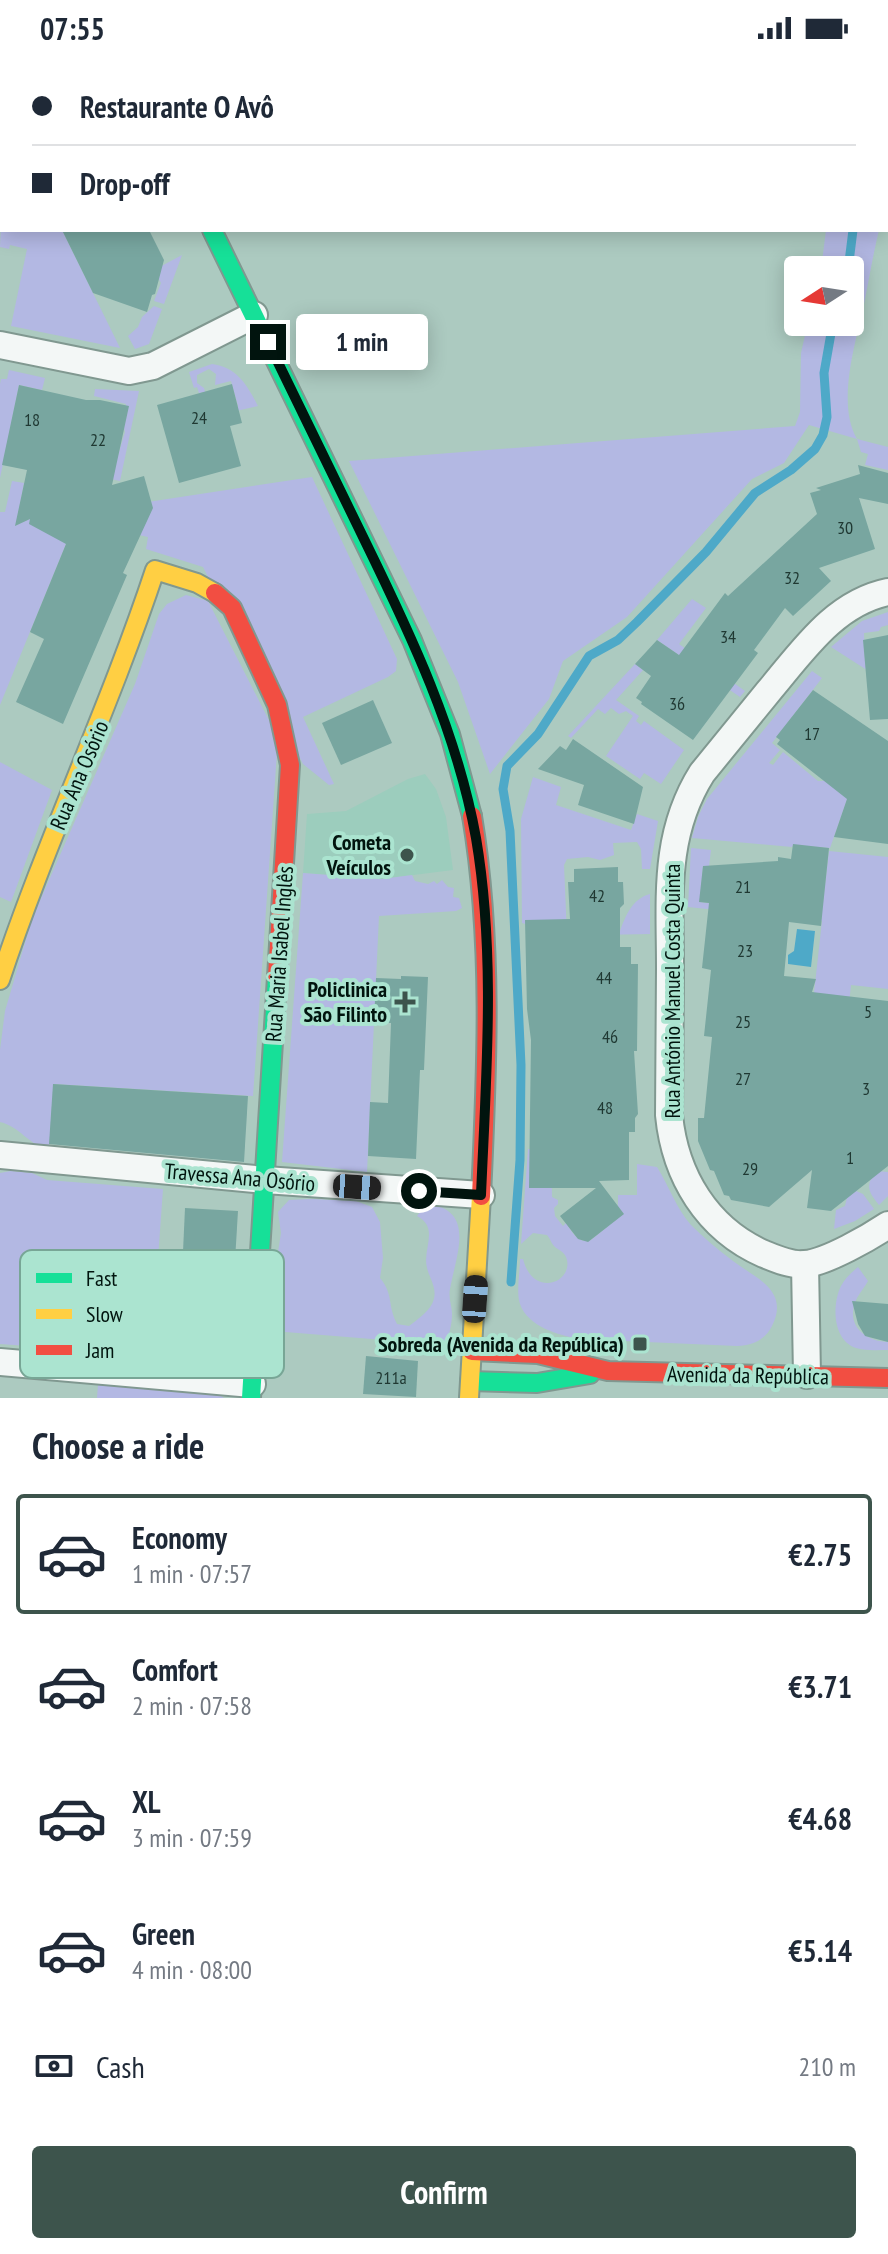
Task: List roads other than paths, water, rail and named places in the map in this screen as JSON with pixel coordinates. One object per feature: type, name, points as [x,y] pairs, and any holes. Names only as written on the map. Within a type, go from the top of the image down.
[{"type":"street","points":[[213,232],[404,621],[435,694],[460,766],[476,839],[485,914],[488,999],[481,1195],[469,1389]]},
{"type":"street","points":[[0,345],[129,371],[153,366],[254,315]]},
{"type":"street","name":"Rua Ana Osório","points":[[0,980],[25,903],[126,659],[155,570]]},
{"type":"street","name":"Rua Maria Isabel Inglês","points":[[155,570],[208,587],[222,596],[232,608],[277,705],[287,745],[290,788],[260,1250]]},
{"type":"street","name":"Rua António Manuel Costa Quinta","points":[[805,1264],[778,1260],[731,1235],[691,1191],[679,1163],[671,1138],[669,1115],[670,868],[680,817],[689,793],[702,773],[817,634],[851,606],[868,596],[888,592]]},
{"type":"street","name":"Travessa Ana Osório","points":[[0,1155],[265,1180],[481,1195]]},
{"type":"street","points":[[807,1375],[805,1264],[839,1251],[888,1225]]},
{"type":"street","name":"Avenida da República","points":[[472,1351],[538,1354],[608,1371],[888,1378]]},
{"type":"street","points":[[0,1362],[20,1364]]},
{"type":"street","name":"Avenida da República","points":[[469,1389],[537,1383],[608,1371]]},
{"type":"street","points":[[138,1378],[251,1391]]},
{"type":"waterway","points":[[850,256],[853,232]]},
{"type":"waterway","points":[[511,1282],[520,1160],[521,1065],[510,831],[503,789],[507,766],[538,734],[589,656],[618,640],[637,622],[706,552],[755,493],[791,470],[815,449],[823,435],[827,417],[824,373],[831,336]]},
{"type":"place","name":"Cometa Veículos","points":[[407,855]]},
{"type":"place","name":"Policlinica São Filinto","points":[[405,1002]]},
{"type":"place","name":"Sobreda (Avenida da República)","points":[[640,1344]]}]
